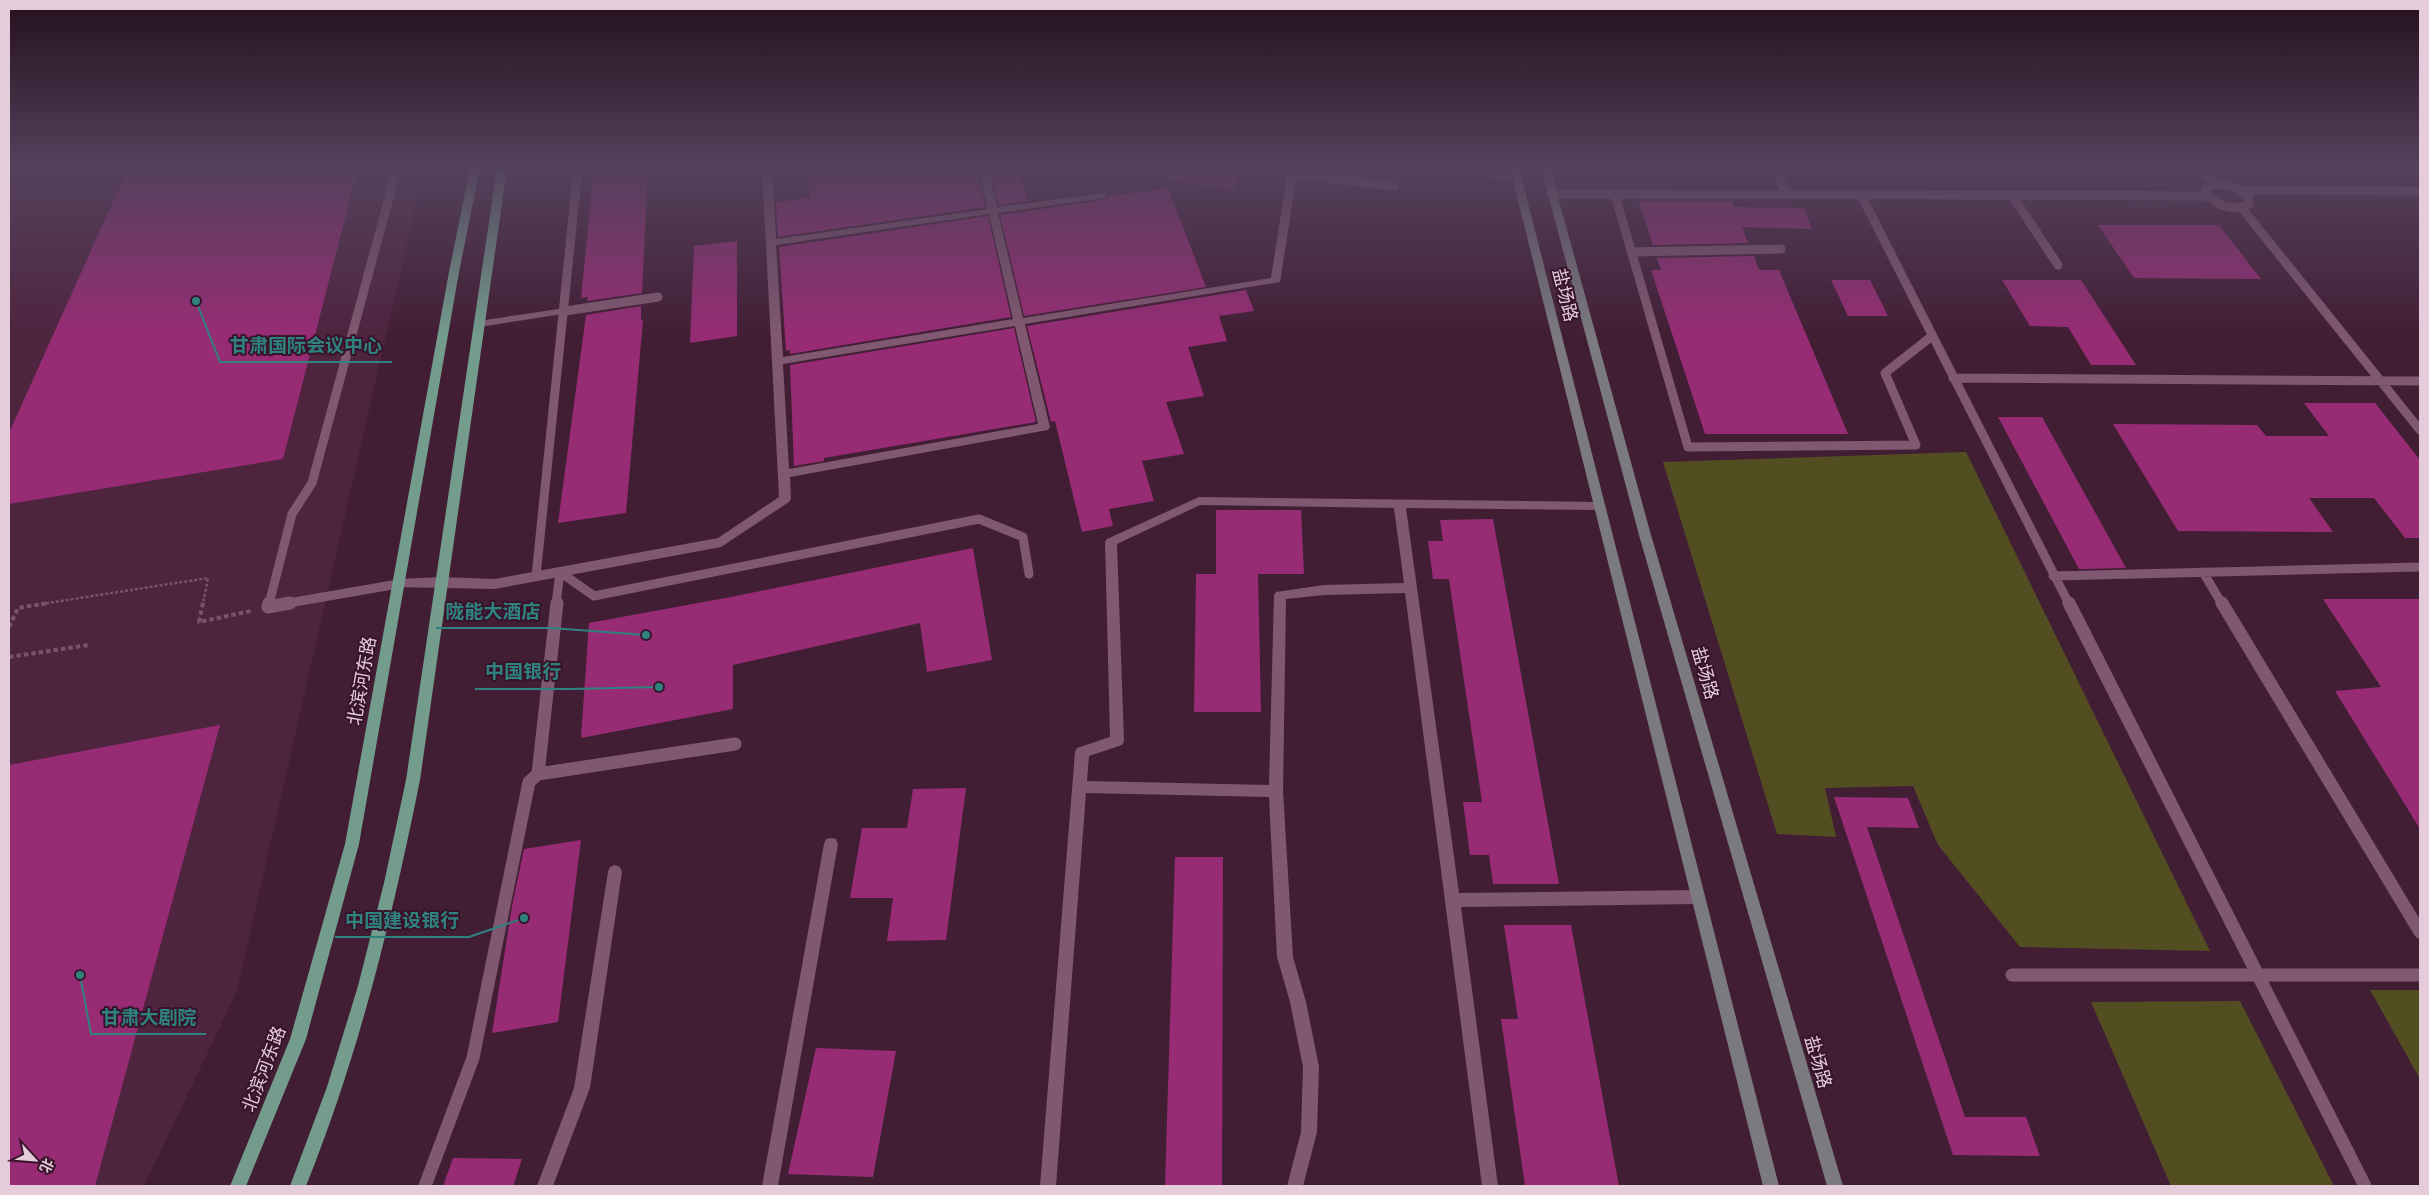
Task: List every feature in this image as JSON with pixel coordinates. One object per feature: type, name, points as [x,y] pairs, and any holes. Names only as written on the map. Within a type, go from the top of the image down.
[{"type":"main road","name":"北滨河东路","points":[[238,1186],[298,1039],[352,844],[465,224]]},
{"type":"main road","points":[[298,1186],[345,1060],[377,946],[412,780],[494,224]]},
{"type":"main road","name":"盐场路","points":[[1528,224],[1771,1186]]},
{"type":"main road","name":"盐场路","points":[[1560,224],[1646,535],[1835,1186]]},
{"type":"street","points":[[398,584],[442,582],[495,584],[721,542],[784,499],[771,224]]},
{"type":"street","points":[[772,243],[905,224]]},
{"type":"street","points":[[783,474],[1044,427],[996,224]]},
{"type":"street","points":[[778,361],[1276,280],[1284,224]]},
{"type":"street","points":[[479,324],[565,311]]},
{"type":"street","points":[[1048,1186],[1082,752],[1117,740],[1111,542],[1199,501],[1599,506]]},
{"type":"street","points":[[1400,503],[1490,1186]]},
{"type":"street","points":[[1295,1186],[1309,1132],[1311,1067],[1298,1002],[1285,957],[1276,791],[1280,595],[1324,590],[1411,588]]},
{"type":"street","points":[[1080,787],[1276,791]]},
{"type":"street","points":[[770,1186],[831,844]]},
{"type":"street","points":[[545,1186],[582,1088],[615,872]]},
{"type":"street","points":[[1452,900],[1698,897]]},
{"type":"lane","points":[[382,224],[312,483],[292,514],[268,607],[398,584]]},
{"type":"lane","points":[[536,576],[573,224]]},
{"type":"lane","points":[[1624,224],[1688,447],[1916,445],[1885,373],[1932,336]]},
{"type":"lane","points":[[1875,224],[2365,1186]]},
{"type":"lane","points":[[2031,224],[2058,265]]},
{"type":"lane","points":[[2253,224],[2420,430]]},
{"type":"lane","points":[[1631,252],[1781,249]]},
{"type":"lane","points":[[565,311],[658,297]]},
{"type":"lane","points":[[1953,378],[2420,381]]},
{"type":"lane","points":[[538,774],[560,572],[594,596],[979,519],[1023,537],[1029,574]]},
{"type":"lane","points":[[2053,576],[2420,567]]},
{"type":"lane","points":[[2203,572],[2420,932]]},
{"type":"lane","points":[[425,1186],[473,1058],[529,782],[538,774],[735,744]]},
{"type":"lane","points":[[2012,975],[2420,975]]},
{"type":"path","points":[[9,627],[18,608],[208,578],[198,622],[268,607]]},
{"type":"path","points":[[9,657],[89,645]]},
{"type":"shaded area","points":[[9,224],[411,224],[237,991],[144,1186],[9,1186]]},
{"type":"shaded area","points":[[1966,452],[2210,951],[2020,947],[1938,845],[1913,786],[1825,788],[1836,837],[1777,834],[1663,462]]},
{"type":"shaded area","points":[[2370,990],[2420,990],[2420,1079]]},
{"type":"shaded area","points":[[2240,1001],[2334,1186],[2171,1186],[2091,1002]]},
{"type":"building","points":[[103,224],[344,224],[283,459],[9,504],[9,433]]},
{"type":"building","points":[[588,224],[645,224],[642,293],[587,301],[588,297],[581,298]]},
{"type":"building","points":[[777,224],[870,224],[778,237]]},
{"type":"building","points":[[936,224],[990,224],[1011,317],[790,354],[790,350],[786,351],[779,247]]},
{"type":"building","points":[[1002,224],[1182,224],[1206,287],[1024,316]]},
{"type":"building","points":[[1646,224],[1810,224],[1812,229],[1742,227],[1748,243],[1653,245]]},
{"type":"building","points":[[2098,225],[2219,225],[2261,279],[2134,278]]},
{"type":"building","points":[[737,241],[737,336],[690,343],[694,246]]},
{"type":"building","points":[[1754,256],[1759,270],[1779,270],[1848,434],[1705,434],[1651,270],[1661,270],[1657,258]]},
{"type":"building","points":[[1831,280],[1870,280],[1888,316],[1848,316]]},
{"type":"building","points":[[2002,280],[2081,280],[2136,365],[2091,365],[2068,327],[2030,326]]},
{"type":"building","points":[[1246,290],[1254,311],[1219,316],[1227,341],[1188,347],[1204,396],[1166,402],[1184,454],[1142,461],[1154,501],[1109,509],[1113,526],[1082,532],[1055,421],[1051,422],[1027,326]]},
{"type":"building","points":[[641,306],[641,320],[643,320],[626,513],[558,523],[586,315]]},
{"type":"building","points":[[1014,328],[1036,422],[824,458],[824,461],[794,466],[790,365]]},
{"type":"building","points":[[2304,403],[2375,403],[2420,460],[2420,538],[2405,538],[2374,498],[2309,498],[2333,532],[2178,531],[2113,424],[2257,425],[2266,436],[2329,436]]},
{"type":"building","points":[[1998,417],[2042,417],[2126,568],[2079,569]]},
{"type":"building","points":[[1216,510],[1301,510],[1304,574],[1258,574],[1261,712],[1194,712],[1196,574],[1216,574]]},
{"type":"building","points":[[1493,519],[1559,884],[1493,884],[1489,855],[1470,855],[1463,802],[1482,802],[1449,579],[1433,579],[1428,541],[1443,541],[1440,520]]},
{"type":"building","points":[[973,548],[992,660],[927,672],[920,623],[733,665],[733,709],[581,738],[589,623],[731,597]]},
{"type":"building","points":[[2323,599],[2420,599],[2420,829],[2335,691],[2381,687]]},
{"type":"building","points":[[220,725],[95,1186],[9,1186],[9,765]]},
{"type":"building","points":[[966,788],[946,940],[887,941],[893,898],[850,898],[862,828],[907,828],[913,789]]},
{"type":"building","points":[[1834,797],[1908,798],[1919,828],[1867,827],[1965,1117],[2026,1117],[2040,1156],[1953,1155]]},
{"type":"building","points":[[581,840],[558,1022],[492,1033],[512,906],[524,849]]},
{"type":"building","points":[[1175,857],[1223,857],[1222,1186],[1165,1186]]},
{"type":"building","points":[[1504,925],[1571,925],[1619,1186],[1525,1186],[1501,1019],[1518,1019]]},
{"type":"building","points":[[816,1048],[896,1051],[873,1177],[788,1174]]},
{"type":"building","points":[[453,1158],[522,1159],[513,1186],[443,1186]]},
{"type":"place","name":"甘肃国际会议中心","points":[[196,301]]},
{"type":"place","name":"陇能大酒店","points":[[646,635]]},
{"type":"place","name":"中国银行","points":[[659,687]]},
{"type":"place","name":"中国建设银行","points":[[524,918]]},
{"type":"place","name":"甘肃大剧院","points":[[80,975]]}]
